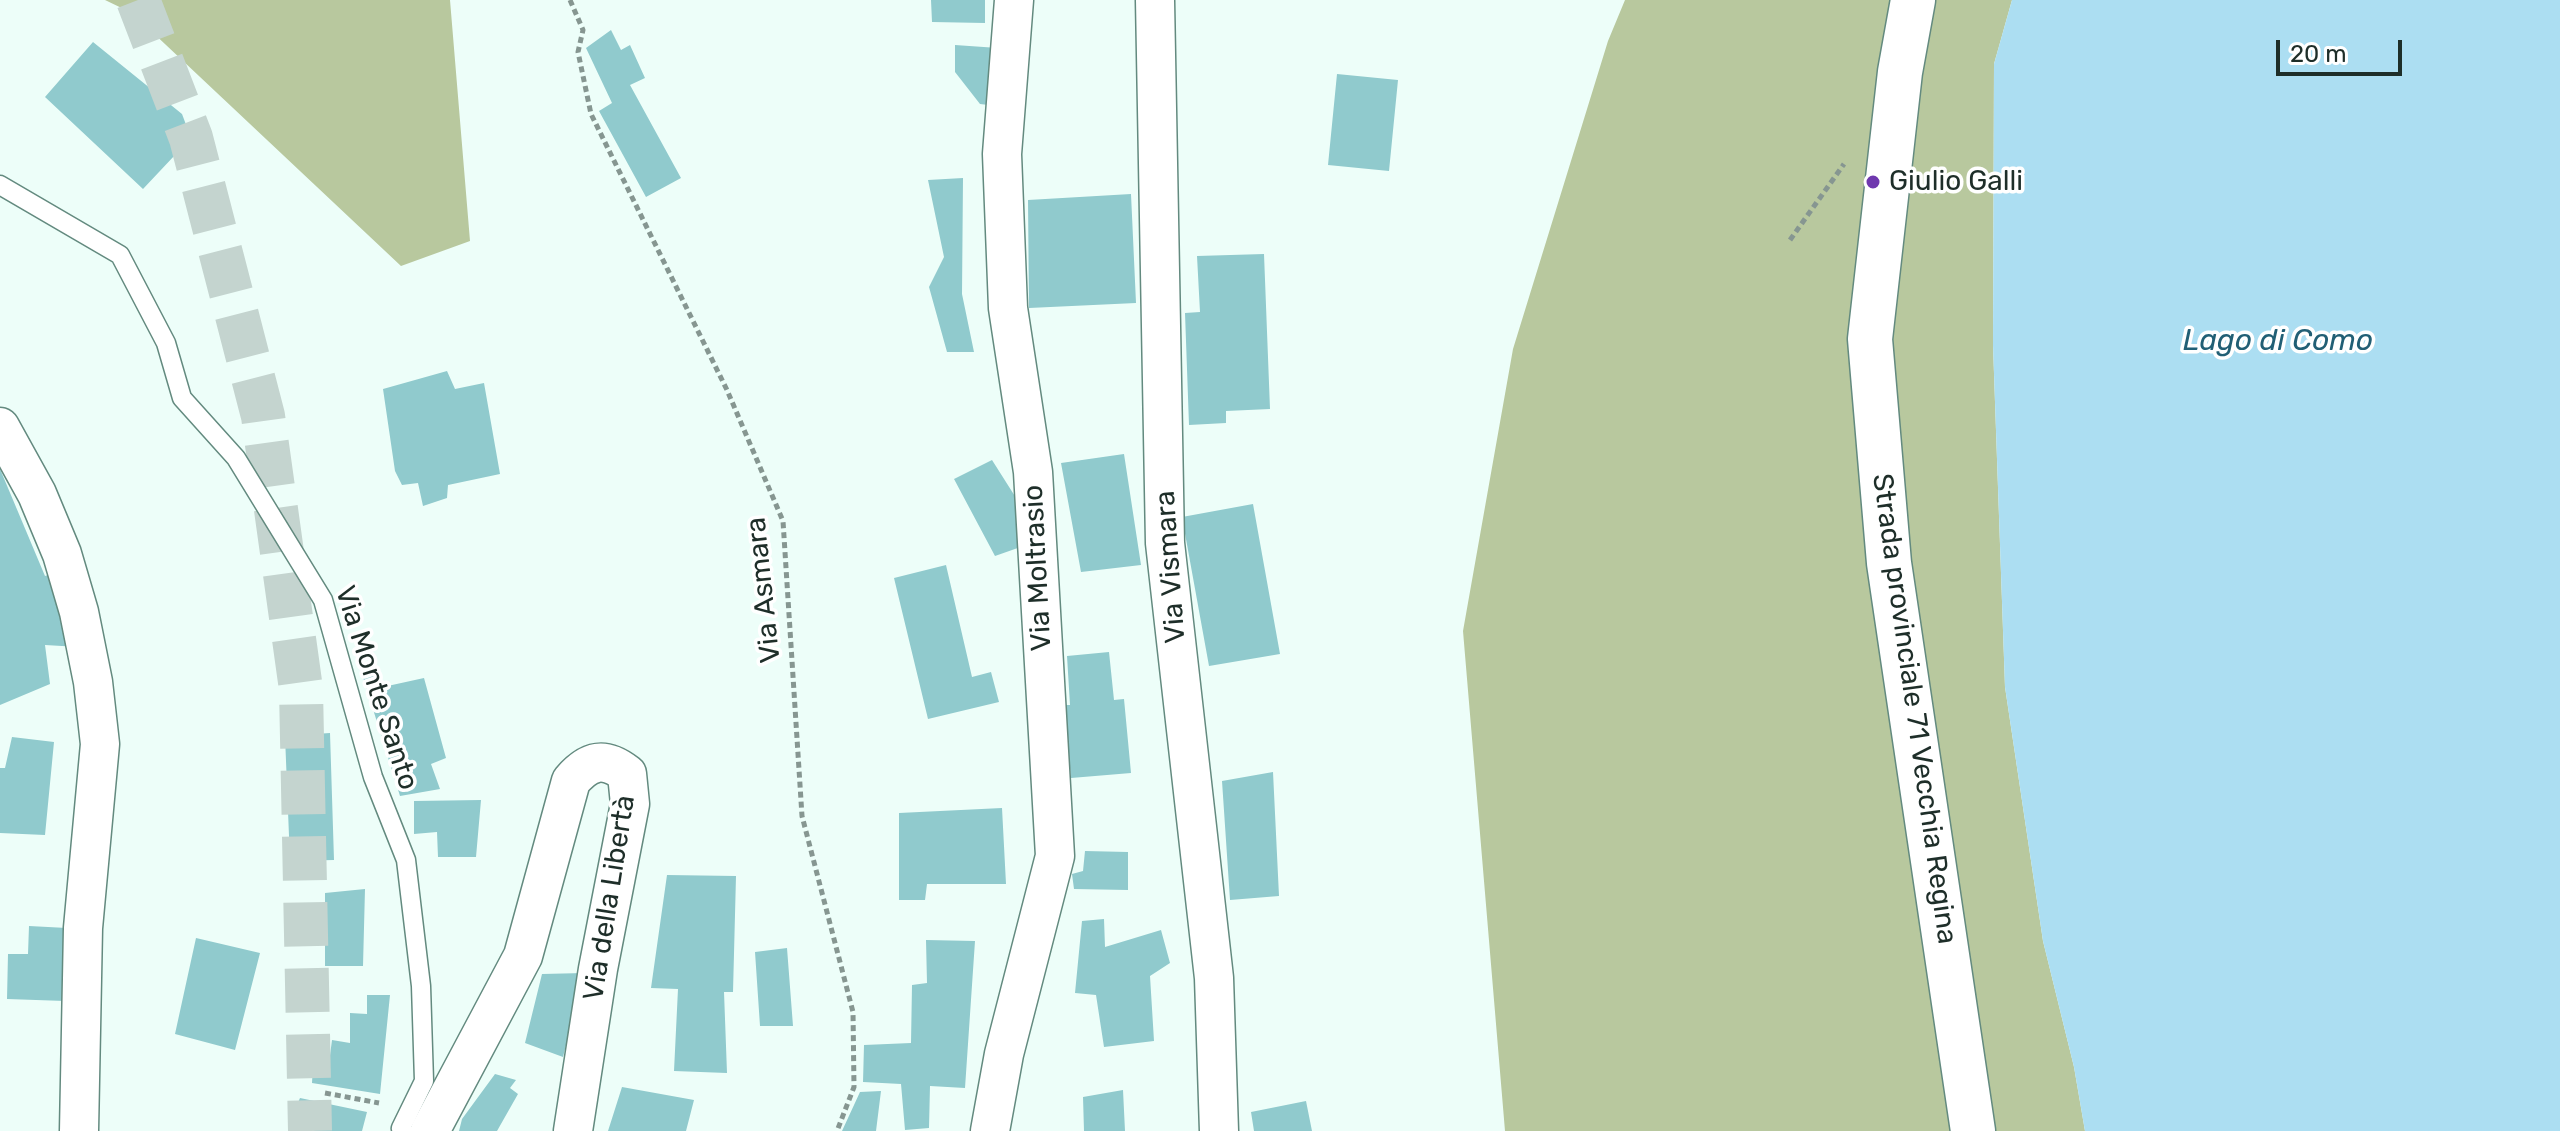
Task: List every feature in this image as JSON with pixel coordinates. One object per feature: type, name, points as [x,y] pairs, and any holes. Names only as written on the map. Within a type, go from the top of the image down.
[{"type":"street","name":"Via Moltrasio","points":[[990,1131],[1004,1054],[1055,856],[1033,472],[1008,308],[1002,154],[1014,0]]},
{"type":"street","name":"Via Vismara","points":[[1155,0],[1165,543],[1214,978],[1219,1131]]},
{"type":"street","name":"Strada provinciale 71 Vecchia Regina","points":[[1913,0],[1900,72],[1870,339],[1889,563],[1973,1131]]},
{"type":"street","points":[[0,427],[37,494],[62,554],[79,612],[99,729],[83,928],[79,1131]]},
{"type":"street","name":"Via della Libertà","points":[[430,1131],[523,956],[571,781],[584,766],[614,764],[627,774],[630,804],[598,969],[573,1131]]},
{"type":"lane","name":"Via Monte Santo","points":[[0,185],[120,255],[166,343],[182,398],[236,458],[323,600],[373,777],[406,860],[421,986],[424,1081],[401,1128],[404,1131]]},
{"type":"path","name":"Via Asmara","points":[[570,0],[583,30],[578,52],[591,114],[727,390],[783,521],[802,816],[853,1012],[854,1087],[837,1131]]},
{"type":"path","points":[[325,1093],[377,1102],[383,1108]]},
{"type":"green space","points":[[105,0],[450,0],[470,241],[401,266],[132,13]]},
{"type":"green space","points":[[1625,0],[2012,0],[1994,64],[1993,345],[2005,687],[2043,941],[2074,1067],[2085,1131],[1505,1131],[1463,631],[1513,349],[1608,41]]},
{"type":"water","name":"Lago di Como","points":[[2012,0],[2560,0],[2560,1131],[2085,1131],[2074,1067],[2043,941],[2005,687],[1993,345],[1994,64]]},
{"type":"building","points":[[931,0],[985,0],[985,23],[932,22]]},
{"type":"building","points":[[611,30],[621,50],[630,45],[645,78],[630,85],[681,178],[646,197],[599,111],[612,103],[586,48]]},
{"type":"building","points":[[93,42],[182,114],[191,138],[143,189],[45,97]]},
{"type":"building","points":[[955,45],[998,48],[997,106],[980,104],[955,72]]},
{"type":"building","points":[[1337,74],[1398,80],[1389,171],[1328,165]]},
{"type":"building","points":[[963,178],[962,294],[974,352],[947,352],[929,287],[944,257],[928,180]]},
{"type":"building","points":[[1131,194],[1136,303],[1029,308],[1028,200]]},
{"type":"building","points":[[1264,254],[1270,409],[1226,411],[1226,423],[1189,425],[1185,313],[1200,312],[1197,256]]},
{"type":"building","points":[[447,371],[455,389],[484,383],[500,474],[448,485],[447,498],[423,506],[418,483],[402,485],[395,471],[383,389]]},
{"type":"building","points":[[1124,454],[1141,565],[1081,572],[1061,463]]},
{"type":"building","points":[[992,460],[1018,501],[1032,543],[995,556],[954,479]]},
{"type":"building","points":[[0,469],[45,576],[59,571],[79,647],[45,645],[50,684],[0,705]]},
{"type":"building","points":[[1253,504],[1280,654],[1209,666],[1182,517]]},
{"type":"building","points":[[946,565],[972,677],[991,672],[999,702],[928,719],[894,578]]},
{"type":"building","points":[[1109,652],[1114,700],[1124,699],[1131,773],[1071,778],[1064,705],[1070,705],[1067,656]]},
{"type":"building","points":[[377,671],[383,687],[424,678],[446,758],[431,764],[440,789],[400,796],[363,677]]},
{"type":"building","points":[[330,733],[334,860],[290,861],[285,736]]},
{"type":"building","points":[[12,737],[54,742],[45,835],[0,833],[0,768],[5,768]]},
{"type":"building","points":[[1273,772],[1279,896],[1230,900],[1222,781]]},
{"type":"building","points":[[481,800],[476,857],[438,857],[437,832],[414,834],[414,801]]},
{"type":"building","points":[[1002,808],[1006,884],[927,884],[925,900],[899,900],[899,813]]},
{"type":"building","points":[[1085,851],[1128,852],[1128,890],[1074,889],[1072,874],[1083,871]]},
{"type":"building","points":[[667,875],[736,876],[733,992],[724,992],[727,1073],[674,1071],[678,989],[651,988]]},
{"type":"building","points":[[365,889],[363,966],[325,966],[325,893]]},
{"type":"building","points":[[1104,919],[1105,947],[1161,930],[1170,963],[1150,976],[1154,1041],[1104,1047],[1096,995],[1075,993],[1082,921]]},
{"type":"building","points":[[29,926],[67,928],[65,1001],[7,999],[8,954],[28,954]]},
{"type":"building","points":[[196,938],[260,953],[235,1050],[175,1034]]},
{"type":"building","points":[[926,940],[975,941],[965,1088],[930,1086],[929,1128],[905,1130],[901,1084],[863,1082],[864,1045],[911,1043],[912,985],[927,983]]},
{"type":"building","points":[[787,948],[793,1026],[760,1026],[755,952]]},
{"type":"building","points":[[584,973],[563,1057],[525,1043],[542,974]]},
{"type":"building","points":[[367,995],[390,995],[380,1094],[312,1083],[313,1064],[329,1063],[332,1040],[350,1043],[350,1013],[367,1014]]},
{"type":"building","points":[[495,1074],[516,1080],[510,1088],[518,1094],[497,1131],[459,1131],[462,1119]]},
{"type":"building","points":[[622,1087],[694,1100],[686,1131],[608,1131]]},
{"type":"building","points":[[1123,1090],[1125,1131],[1084,1131],[1083,1097]]},
{"type":"building","points":[[881,1091],[876,1131],[842,1131],[860,1092]]},
{"type":"building","points":[[300,1098],[367,1112],[362,1131],[315,1131],[289,1123]]},
{"type":"building","points":[[1306,1101],[1312,1131],[1254,1131],[1251,1112]]},
{"type":"tunnel","points":[[138,0],[191,138],[263,416],[301,689],[310,1131]]},
{"type":"place","name":"Giulio Galli","points":[[1873,182]]}]
